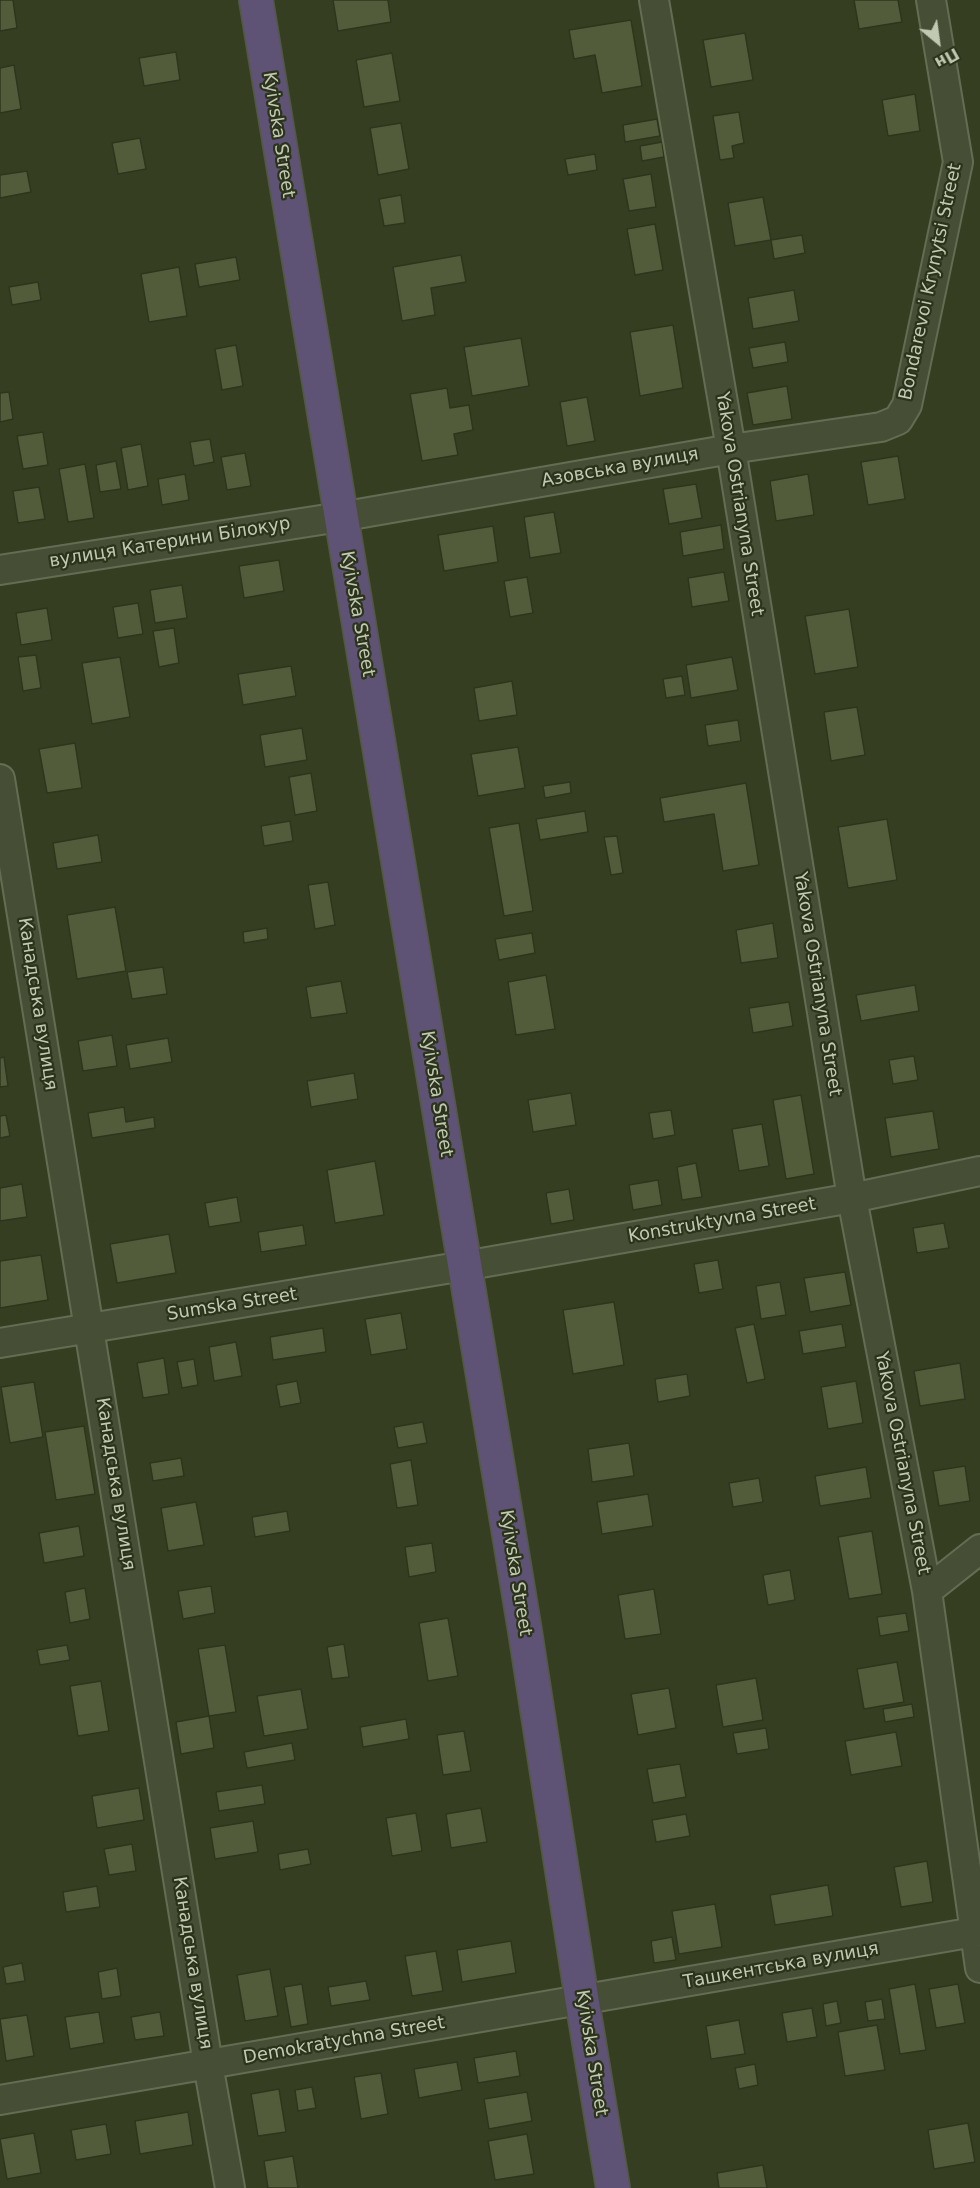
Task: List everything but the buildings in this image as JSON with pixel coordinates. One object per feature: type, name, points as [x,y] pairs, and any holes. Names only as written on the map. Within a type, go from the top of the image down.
[{"type":"highway","name":"Kyivska Street","points":[[256,0],[340,517],[409,921],[613,2188]]},
{"type":"street","name":"Yakova Ostrianyna Street","points":[[654,0],[731,449],[852,1198],[927,1591],[977,1932],[980,1968]]},
{"type":"street","name":"Bondarevoi Krynytsi Street","points":[[898,420],[907,405],[958,162],[931,0]]},
{"type":"street","name":"Азовська вулиця","points":[[340,517],[731,449],[881,428],[898,420]]},
{"type":"street","name":"вулиця Катерини Білокур","points":[[0,570],[340,517]]},
{"type":"street","name":"Канадська вулиця","points":[[0,779],[230,2188]]},
{"type":"street","name":"Konstruktyvna Street","points":[[464,1266],[852,1198],[980,1172]]},
{"type":"street","name":"Sumska Street","points":[[0,1343],[464,1266]]},
{"type":"street","points":[[927,1591],[980,1550]]},
{"type":"street","name":"Ташкентська вулиця","points":[[582,2000],[977,1932]]},
{"type":"street","name":"Demokratychna Street","points":[[0,2100],[582,2000]]}]
